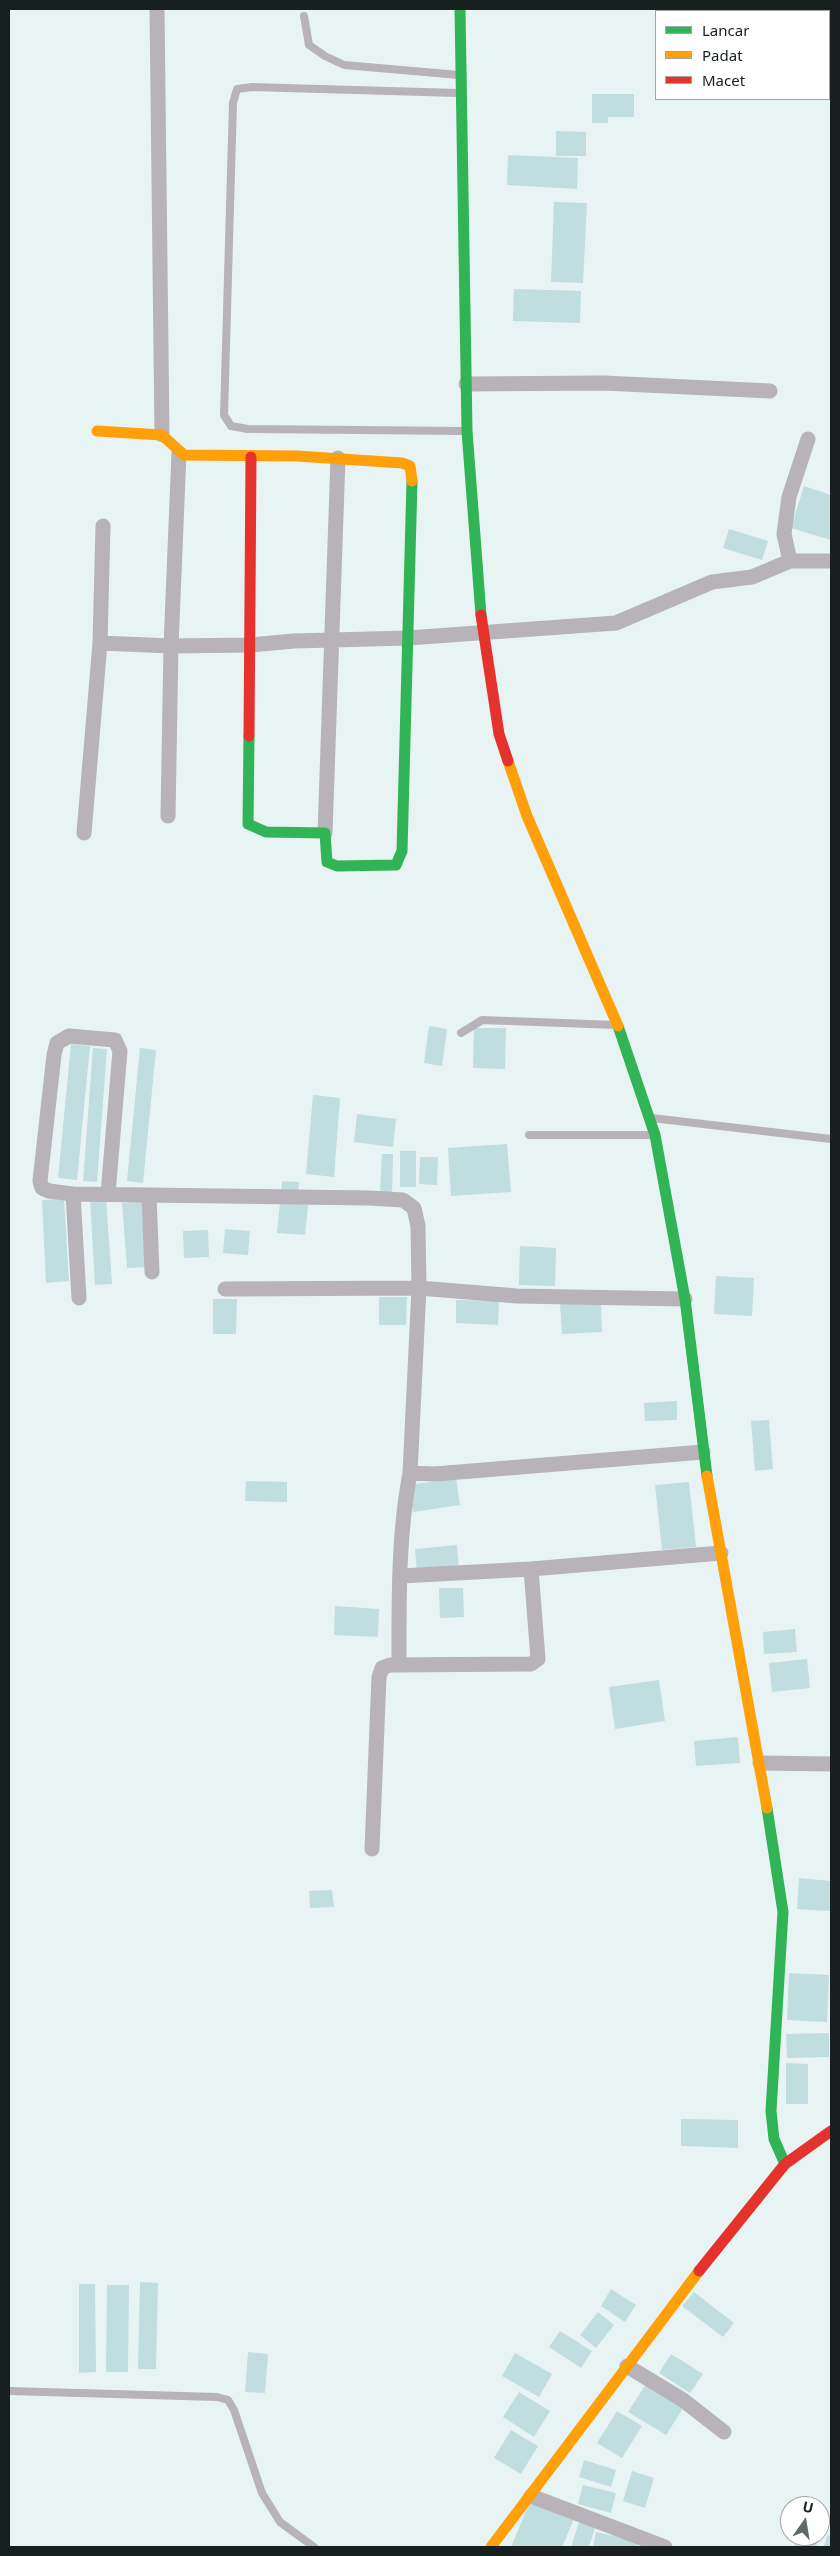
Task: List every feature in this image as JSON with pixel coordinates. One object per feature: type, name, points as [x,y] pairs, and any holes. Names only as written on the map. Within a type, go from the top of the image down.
[{"type":"street","points":[[157,9],[162,435],[179,454],[171,646],[168,816]]},
{"type":"street","points":[[460,9],[467,431],[482,633],[499,734],[512,774],[527,816],[618,1025],[655,1135],[685,1299],[703,1452],[760,1763],[783,1912],[771,2111],[774,2139],[785,2164]]},
{"type":"street","points":[[466,384],[604,383],[770,392]]},
{"type":"street","points":[[97,431],[162,435]]},
{"type":"street","points":[[790,561],[784,534],[789,497],[808,439]]},
{"type":"street","points":[[179,454],[338,458],[402,463],[410,466],[412,474],[402,851],[396,865],[389,866],[337,866],[327,862],[325,858],[330,640],[338,458]]},
{"type":"street","points":[[251,457],[248,824],[266,832],[325,833]]},
{"type":"street","points":[[84,833],[100,643],[103,526]]},
{"type":"street","points":[[100,643],[171,646],[250,645],[408,638],[616,623],[712,582],[752,577],[790,561],[831,561]]},
{"type":"street","points":[[108,1194],[120,1051],[119,1044],[116,1040],[69,1036],[57,1043],[54,1055],[40,1181],[42,1188],[49,1191],[74,1194],[403,1200],[414,1208],[418,1226],[419,1288],[410,1473],[406,1494],[401,1576],[399,1665]]},
{"type":"street","points":[[74,1194],[78,1298]]},
{"type":"street","points":[[150,1194],[152,1272]]},
{"type":"street","points":[[225,1289],[419,1288],[517,1296],[685,1299]]},
{"type":"street","points":[[410,1473],[435,1474],[703,1452]]},
{"type":"street","points":[[401,1576],[531,1570],[721,1553]]},
{"type":"street","points":[[372,1849],[379,1677],[382,1668],[390,1665],[531,1664],[538,1659],[531,1570]]},
{"type":"street","points":[[760,1763],[831,1764]]},
{"type":"street","points":[[491,2547],[695,2276],[785,2164],[831,2131]]},
{"type":"street","points":[[628,2366],[678,2396],[724,2432]]},
{"type":"street","points":[[531,2496],[665,2547]]},
{"type":"lane","points":[[304,16],[309,44],[325,56],[344,65],[461,75]]},
{"type":"lane","points":[[460,93],[252,87],[237,89],[233,103],[224,415],[232,426],[248,429],[467,431]]},
{"type":"lane","points":[[461,1033],[482,1020],[618,1025]]},
{"type":"lane","points":[[650,1118],[831,1139]]},
{"type":"lane","points":[[529,1135],[655,1135]]},
{"type":"lane","points":[[9,2391],[216,2397],[228,2400],[234,2410],[262,2493],[280,2522],[314,2547]]},
{"type":"building","points":[[775,9],[805,9],[804,10]]},
{"type":"building","points":[[592,94],[634,94],[634,117],[608,117],[608,123],[592,123]]},
{"type":"building","points":[[556,131],[586,132],[586,156],[556,156]]},
{"type":"building","points":[[508,155],[578,158],[577,189],[507,185]]},
{"type":"building","points":[[554,202],[587,203],[583,283],[551,282]]},
{"type":"building","points":[[514,289],[581,291],[580,323],[513,321]]},
{"type":"building","points":[[804,486],[831,495],[831,540],[791,528]]},
{"type":"building","points":[[729,529],[768,541],[762,560],[723,548]]},
{"type":"building","points":[[429,1026],[447,1029],[442,1066],[424,1063]]},
{"type":"building","points":[[474,1028],[506,1028],[505,1069],[473,1068]]},
{"type":"building","points":[[71,1044],[90,1046],[77,1180],[58,1178]]},
{"type":"building","points":[[93,1048],[107,1049],[97,1182],[83,1181]]},
{"type":"building","points":[[140,1048],[156,1050],[143,1183],[127,1181]]},
{"type":"building","points":[[313,1095],[340,1098],[334,1177],[306,1174]]},
{"type":"building","points":[[357,1114],[396,1119],[393,1147],[354,1142]]},
{"type":"building","points":[[507,1144],[511,1192],[451,1196],[448,1148]]},
{"type":"building","points":[[400,1151],[416,1151],[416,1187],[400,1187]]},
{"type":"building","points":[[382,1154],[393,1154],[392,1195],[380,1194]]},
{"type":"building","points":[[420,1157],[438,1157],[437,1185],[419,1184]]},
{"type":"building","points":[[282,1181],[299,1182],[298,1193],[281,1192]]},
{"type":"building","points":[[106,1198],[112,1284],[95,1285],[90,1199]]},
{"type":"building","points":[[64,1199],[69,1281],[46,1283],[42,1200]]},
{"type":"building","points":[[144,1201],[149,1267],[127,1268],[122,1203]]},
{"type":"building","points":[[280,1202],[308,1205],[305,1235],[277,1233]]},
{"type":"building","points":[[225,1229],[250,1231],[248,1255],[223,1253]]},
{"type":"building","points":[[208,1230],[209,1257],[184,1258],[183,1231]]},
{"type":"building","points":[[520,1246],[556,1248],[555,1286],[519,1285]]},
{"type":"building","points":[[716,1276],[754,1278],[752,1316],[714,1314]]},
{"type":"building","points":[[379,1297],[407,1297],[406,1325],[379,1325]]},
{"type":"building","points":[[213,1299],[237,1299],[236,1334],[213,1334]]},
{"type":"building","points":[[456,1300],[499,1301],[498,1325],[456,1323]]},
{"type":"building","points":[[601,1303],[602,1332],[562,1334],[560,1304]]},
{"type":"building","points":[[677,1401],[677,1420],[645,1421],[644,1403]]},
{"type":"building","points":[[769,1420],[773,1469],[755,1471],[751,1421]]},
{"type":"building","points":[[456,1478],[460,1505],[413,1512],[409,1485]]},
{"type":"building","points":[[246,1481],[287,1482],[287,1502],[245,1501]]},
{"type":"building","points":[[689,1482],[696,1547],[662,1550],[655,1485]]},
{"type":"building","points":[[457,1545],[459,1570],[417,1574],[415,1549]]},
{"type":"building","points":[[439,1588],[463,1588],[464,1617],[440,1618]]},
{"type":"building","points":[[335,1606],[379,1609],[378,1637],[334,1635]]},
{"type":"building","points":[[795,1629],[797,1652],[764,1654],[763,1632]]},
{"type":"building","points":[[807,1659],[810,1688],[772,1692],[769,1663]]},
{"type":"building","points":[[659,1680],[665,1721],[615,1729],[609,1687]]},
{"type":"building","points":[[738,1737],[740,1763],[696,1766],[694,1741]]},
{"type":"building","points":[[799,1878],[831,1881],[831,1911],[797,1909]]},
{"type":"building","points":[[332,1890],[334,1907],[310,1908],[309,1891]]},
{"type":"building","points":[[789,1973],[829,1975],[827,2022],[787,2020]]},
{"type":"building","points":[[829,2033],[829,2057],[787,2058],[786,2034]]},
{"type":"building","points":[[786,2063],[808,2064],[808,2104],[786,2104]]},
{"type":"building","points":[[681,2119],[738,2120],[738,2148],[681,2146]]},
{"type":"building","points":[[140,2282],[158,2283],[156,2369],[138,2369]]},
{"type":"building","points":[[79,2284],[95,2284],[96,2372],[79,2373]]},
{"type":"building","points":[[107,2285],[129,2285],[128,2372],[106,2372]]},
{"type":"building","points":[[611,2289],[636,2305],[625,2322],[601,2306]]},
{"type":"building","points":[[694,2292],[734,2323],[723,2337],[682,2306]]},
{"type":"building","points":[[598,2312],[614,2325],[596,2348],[580,2335]]},
{"type":"building","points":[[560,2331],[592,2351],[581,2368],[549,2347]]},
{"type":"building","points":[[248,2352],[268,2354],[265,2393],[245,2392]]},
{"type":"building","points":[[515,2353],[552,2374],[539,2397],[502,2376]]},
{"type":"building","points":[[671,2354],[703,2374],[690,2393],[659,2373]]},
{"type":"building","points":[[646,2384],[684,2407],[666,2435],[628,2412]]},
{"type":"building","points":[[519,2392],[550,2411],[534,2437],[503,2417]]},
{"type":"building","points":[[617,2411],[642,2426],[622,2458],[597,2443]]},
{"type":"building","points":[[511,2430],[538,2446],[521,2474],[494,2458]]},
{"type":"building","points":[[584,2460],[616,2470],[611,2487],[579,2477]]},
{"type":"building","points":[[632,2471],[654,2478],[645,2508],[623,2501]]},
{"type":"building","points":[[583,2485],[616,2493],[611,2513],[578,2504]]},
{"type":"building","points":[[530,2501],[574,2519],[562,2547],[511,2547]]},
{"type":"building","points":[[580,2519],[596,2525],[589,2547],[571,2547]]},
{"type":"building","points":[[596,2532],[638,2541],[637,2547],[593,2547]]},
{"type":"building","points":[[831,2536],[831,2547],[824,2547],[830,2546]]},
{"type":"building","points":[[794,2546],[816,2546],[816,2547]]},
{"type":"traffic: fast","points":[[460,9],[467,431],[481,615]]},
{"type":"traffic: fast","points":[[249,736],[248,824],[266,832],[325,833],[327,862],[337,866],[396,865],[402,851],[412,481]]},
{"type":"traffic: fast","points":[[618,1026],[655,1135],[685,1299],[707,1476]]},
{"type":"traffic: fast","points":[[767,1808],[783,1912],[771,2111],[774,2139],[785,2164]]},
{"type":"traffic: slow","points":[[97,431],[162,435],[184,455],[297,456],[402,463],[410,466],[412,481]]},
{"type":"traffic: slow","points":[[508,761],[527,816],[618,1026]]},
{"type":"traffic: slow","points":[[707,1476],[767,1808]]},
{"type":"traffic: slow","points":[[491,2547],[699,2271]]},
{"type":"traffic: jam","points":[[249,736],[251,457]]},
{"type":"traffic: jam","points":[[481,615],[499,734],[508,761]]},
{"type":"traffic: jam","points":[[699,2271],[785,2164],[831,2131]]}]
